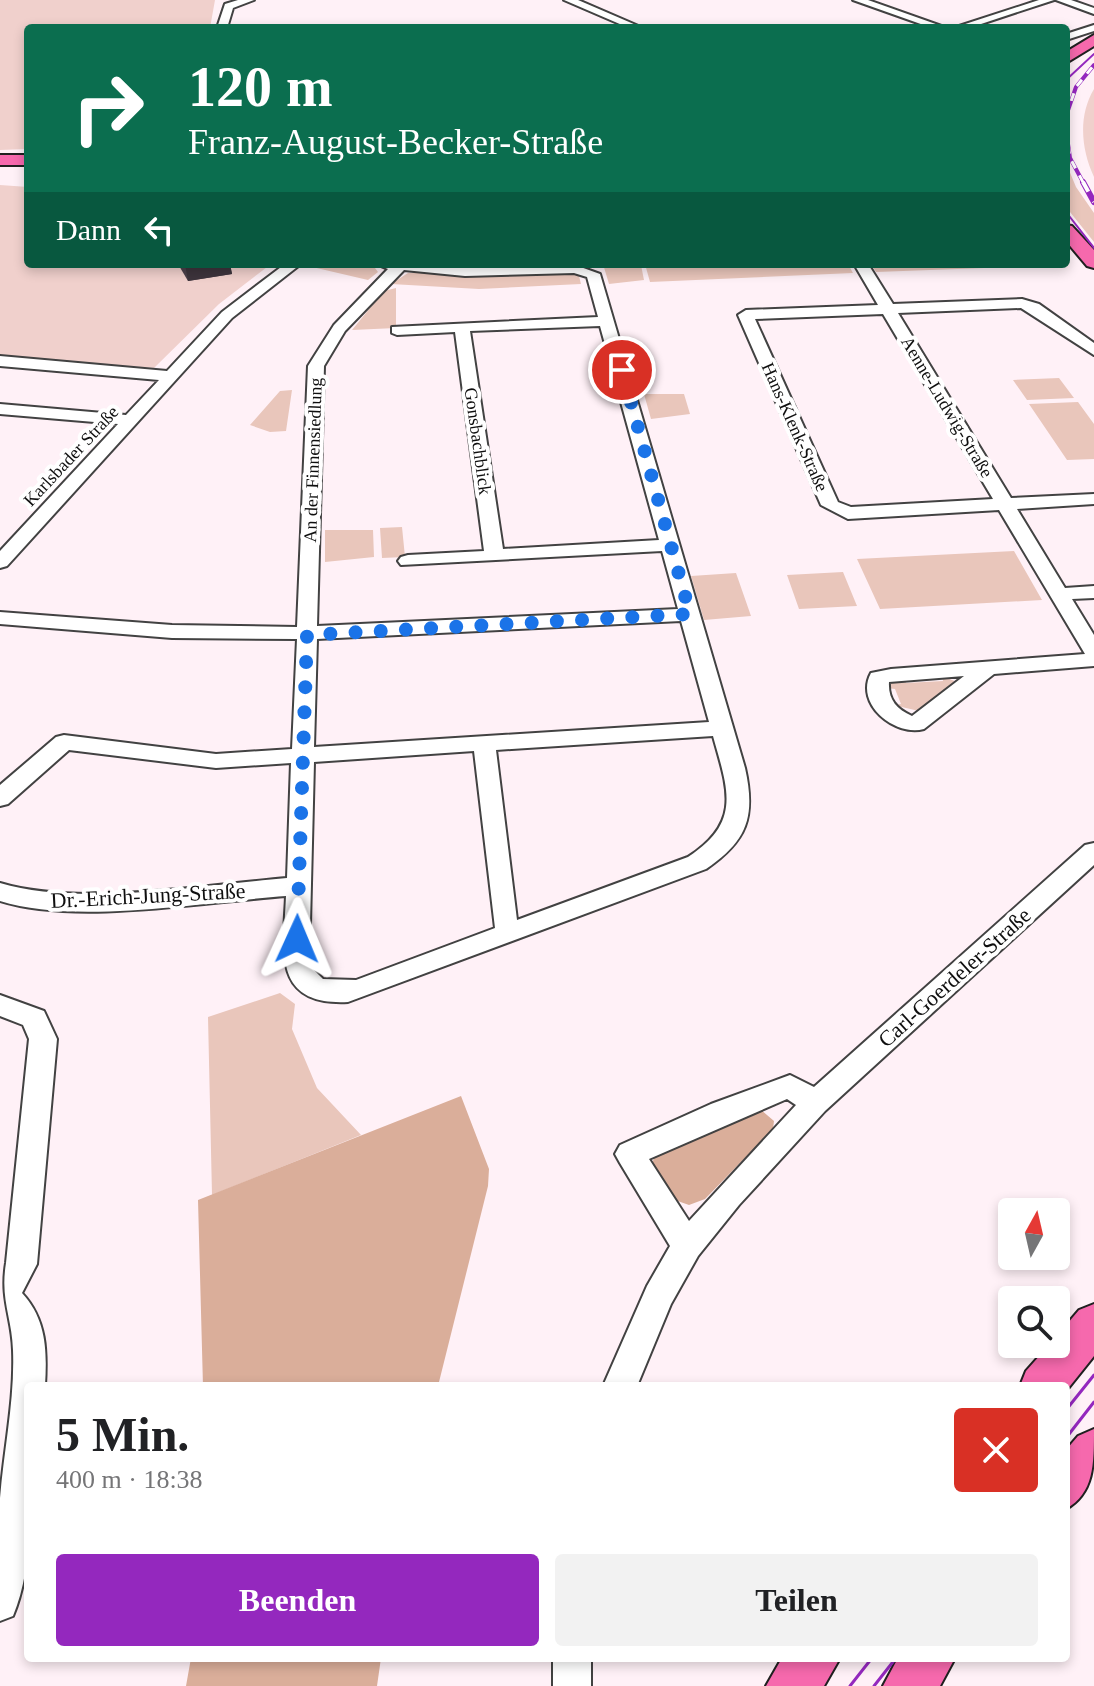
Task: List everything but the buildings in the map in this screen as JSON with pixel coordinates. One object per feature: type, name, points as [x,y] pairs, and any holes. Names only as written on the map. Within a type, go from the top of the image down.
[{"type":"main road","points":[[1070,55],[1094,39]]},
{"type":"main road","points":[[0,160],[24,160]]},
{"type":"main road","points":[[1070,248],[1094,262]]},
{"type":"main road","points":[[1070,248],[1094,277]]},
{"type":"main road","points":[[1045,1382],[1094,1324]]},
{"type":"main road","points":[[1070,1481],[1094,1452]]},
{"type":"main road","points":[[791,1686],[812,1662]]},
{"type":"main road","points":[[908,1686],[927,1662]]},
{"type":"street","points":[[223,24],[229,6],[249,0]]},
{"type":"street","points":[[569,0],[628,24]]},
{"type":"street","points":[[858,0],[930,24]]},
{"type":"street","points":[[971,24],[1049,0]]},
{"type":"street","points":[[1061,0],[1092,11]]},
{"type":"street","points":[[882,8],[909,2]]},
{"type":"street","points":[[1070,36],[1094,28]]},
{"type":"street","name":"Karlsbader Straße","points":[[0,562],[227,315],[289,268]]},
{"type":"street","name":"An der Finnensiedlung","points":[[307,635],[318,357],[389,268]]},
{"type":"street","points":[[307,635],[296,965],[303,979],[328,993],[358,990],[697,863],[720,851],[739,817],[740,796],[722,728],[593,274],[587,271],[465,272],[423,268]]},
{"type":"street","name":"Aenne-Ludwig-Straße","points":[[863,268],[1094,652]]},
{"type":"street","name":"Aenne-Ludwig-Straße","points":[[888,309],[1026,304],[1094,350]]},
{"type":"street","name":"Hans-Klenk-Straße","points":[[888,309],[746,315],[830,505],[848,513],[1006,504]]},
{"type":"street","points":[[397,330],[608,321]]},
{"type":"street","name":"Gonsbachblick","points":[[462,327],[494,555]]},
{"type":"street","name":"Karlsbader Straße","points":[[0,361],[171,376]]},
{"type":"street","points":[[0,409],[131,420]]},
{"type":"street","name":"Aenne-Ludwig-Straße","points":[[1006,504],[1094,499]]},
{"type":"street","points":[[408,561],[671,545]]},
{"type":"street","points":[[1060,594],[1094,592]]},
{"type":"street","points":[[0,618],[151,632],[307,635],[690,614]]},
{"type":"street","points":[[988,668],[916,724],[906,724],[890,715],[878,687],[879,678],[884,676],[988,668],[1094,660]]},
{"type":"street","points":[[0,798],[64,742],[216,761],[722,728]]},
{"type":"street","points":[[484,744],[504,919],[510,933]]},
{"type":"street","name":"Carl-Goerdeler-Straße","points":[[622,1382],[652,1309],[687,1246],[815,1103],[1094,851]]},
{"type":"street","name":"Dr.-Erich-Jung-Straße","points":[[0,892],[25,900],[85,903],[298,886]]},
{"type":"street","points":[[0,1005],[34,1018],[43,1039],[21,1264],[2,1297],[25,1321],[32,1342],[29,1382]]},
{"type":"street","points":[[687,1246],[630,1154],[790,1086],[815,1103]]},
{"type":"street","points":[[0,1603],[19,1488],[24,1432]]},
{"type":"street","points":[[572,1662],[572,1686]]},
{"type":"shaded area","points":[[0,0],[215,0],[211,24],[24,24],[24,149],[0,150]]},
{"type":"shaded area","points":[[1094,89],[1094,177],[1086,155],[1083,133],[1085,110]]},
{"type":"shaded area","points":[[1070,173],[1094,213],[1094,242],[1070,212]]},
{"type":"shaded area","points":[[0,185],[24,187],[24,268],[266,268],[219,304],[154,368],[0,357]]},
{"type":"shaded area","points":[[317,268],[375,268],[378,272],[368,280]]},
{"type":"shaded area","points":[[604,268],[642,268],[644,280],[609,284]]},
{"type":"shaded area","points":[[646,268],[850,268],[853,273],[650,282]]},
{"type":"shaded area","points":[[874,268],[986,268],[876,272]]},
{"type":"shaded area","points":[[408,273],[568,273],[579,276],[581,284],[479,289],[391,284]]},
{"type":"shaded area","points":[[396,288],[396,328],[352,330],[384,291]]},
{"type":"shaded area","points":[[1059,378],[1074,398],[1027,400],[1013,380]]},
{"type":"shaded area","points":[[292,390],[286,431],[270,432],[250,425],[280,391]]},
{"type":"shaded area","points":[[644,394],[684,394],[690,414],[651,419]]},
{"type":"shaded area","points":[[1078,402],[1094,424],[1094,459],[1067,460],[1029,404]]},
{"type":"shaded area","points":[[402,527],[405,557],[382,558],[380,528]]},
{"type":"shaded area","points":[[325,530],[373,530],[374,557],[325,562]]},
{"type":"shaded area","points":[[1014,551],[1042,600],[880,609],[857,559]]},
{"type":"shaded area","points":[[843,572],[857,606],[799,609],[787,575]]},
{"type":"shaded area","points":[[736,573],[751,616],[704,620],[691,576]]},
{"type":"shaded area","points":[[942,676],[957,682],[919,711],[893,705],[901,704],[895,689],[886,688],[890,682],[904,679],[906,683],[943,681]]},
{"type":"shaded area","points":[[280,993],[295,1004],[292,1029],[317,1088],[361,1135],[212,1195],[208,1017]]},
{"type":"shaded area","points":[[461,1096],[489,1169],[488,1186],[439,1382],[203,1382],[198,1200]]},
{"type":"shaded area","points":[[761,1110],[774,1121],[773,1129],[705,1199],[689,1205],[672,1199],[651,1167],[655,1155]]},
{"type":"shaded area","points":[[190,1662],[380,1662],[377,1686],[186,1686]]},
{"type":"tram line","points":[[1070,76],[1094,54]]},
{"type":"tram line","points":[[1070,217],[1094,248]]},
{"type":"tram line","points":[[1070,1405],[1094,1375]]},
{"type":"tram line","points":[[1070,1433],[1094,1402]]},
{"type":"tram line","points":[[850,1686],[869,1662]]},
{"type":"tram line","points":[[874,1686],[893,1662]]},
{"type":"railway","points":[[1070,104],[1076,87],[1094,65]]},
{"type":"railway","points":[[1070,158],[1084,184]]},
{"type":"railway","points":[[1083,182],[1094,202]]},
{"type":"route","points":[[297,939],[307,635],[690,614],[622,370]]}]
